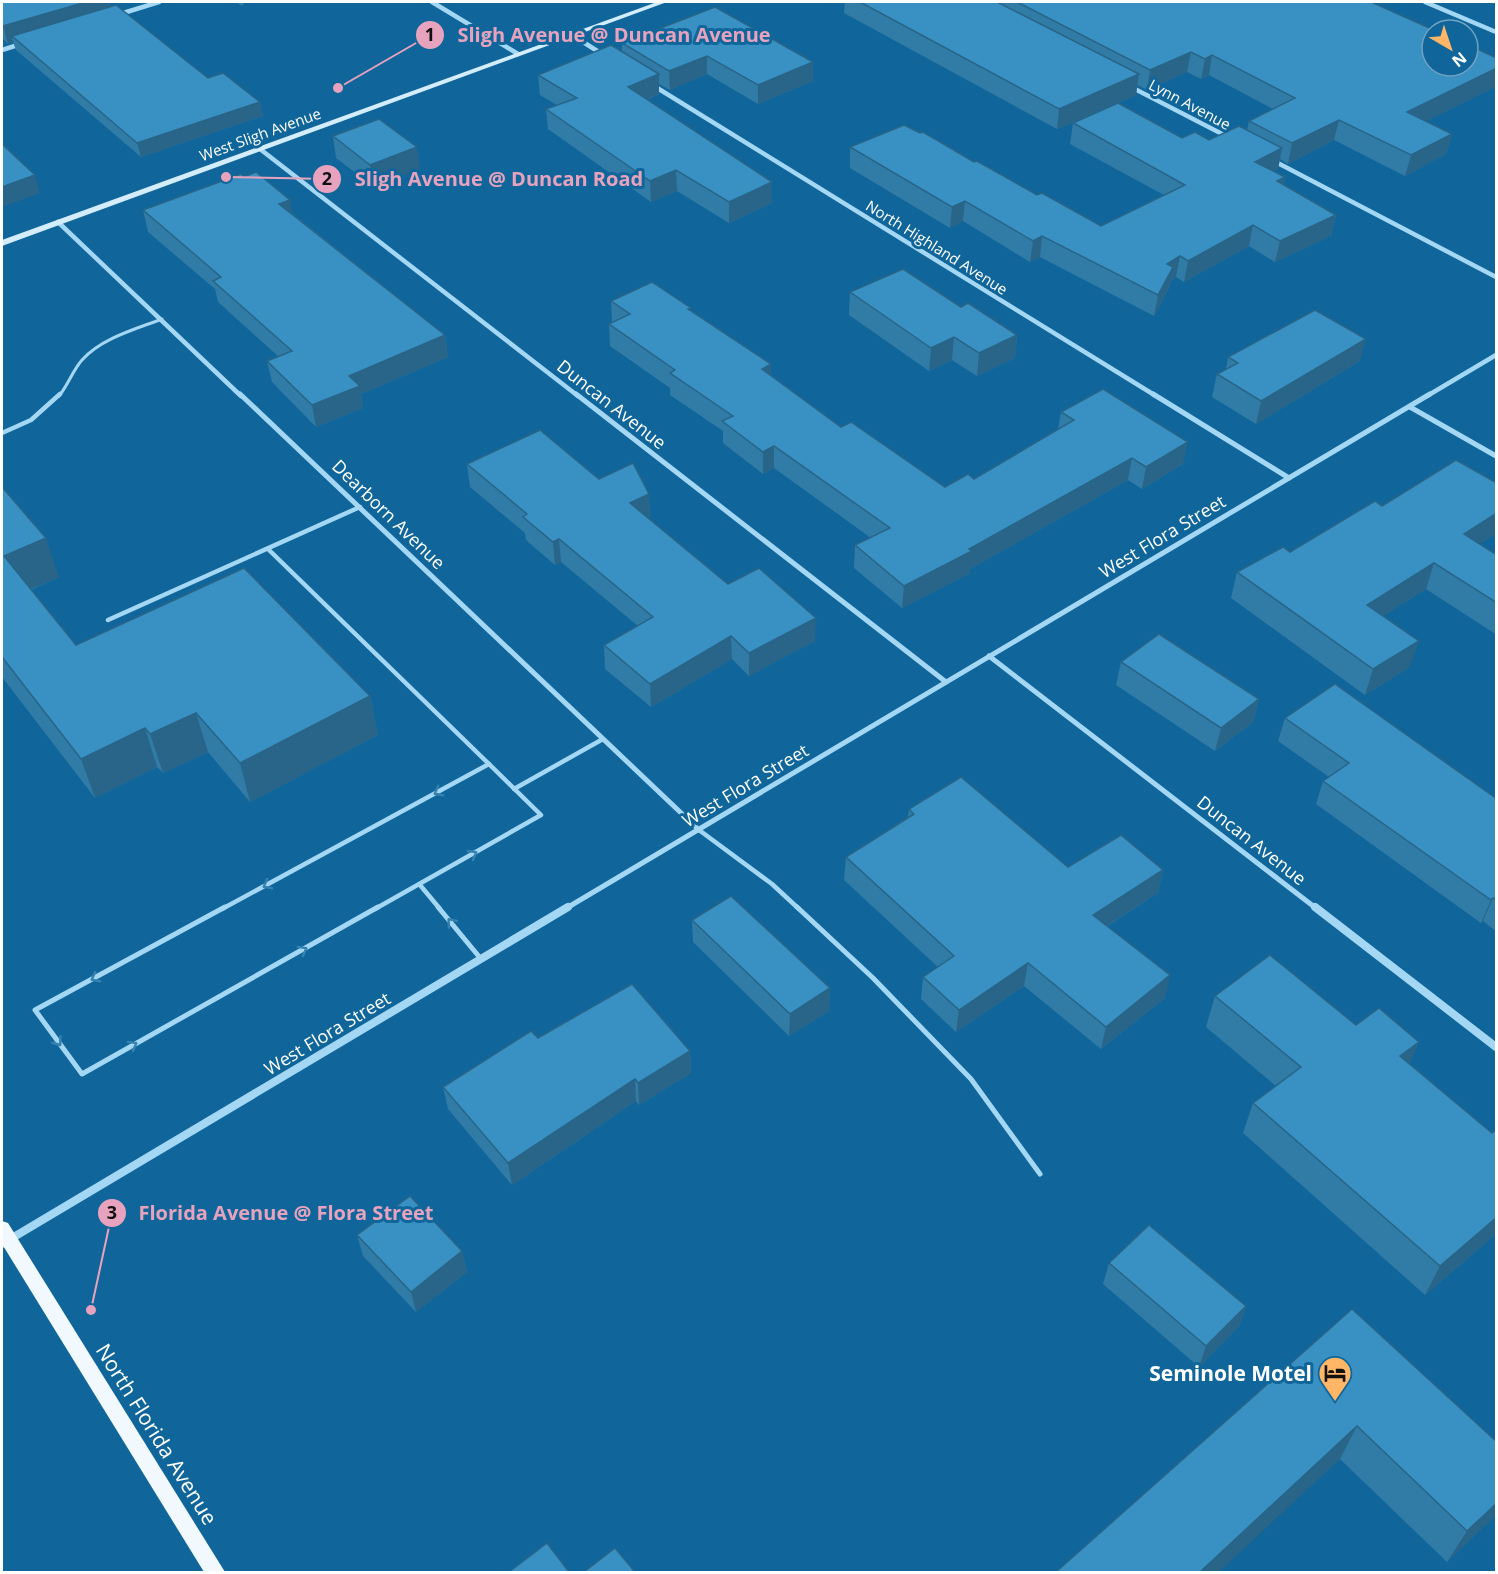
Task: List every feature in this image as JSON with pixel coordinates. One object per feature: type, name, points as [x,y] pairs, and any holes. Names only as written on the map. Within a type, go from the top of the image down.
[{"type":"main road","name":"West Sligh Avenue","points":[[2,243],[663,2]]},
{"type":"main road","name":"North Florida Avenue","points":[[4,1238],[215,1572]]},
{"type":"street","points":[[114,15],[159,2]]},
{"type":"street","points":[[432,2],[518,54]]},
{"type":"street","points":[[1425,2],[1497,33]]},
{"type":"street","points":[[572,35],[612,60]]},
{"type":"street","points":[[2,50],[24,43]]},
{"type":"street","name":"North Highland Avenue","points":[[643,79],[1289,478]]},
{"type":"street","name":"Lynn Avenue","points":[[1127,84],[1232,140]]},
{"type":"street","name":"Duncan Avenue","points":[[260,149],[946,682]]},
{"type":"street","points":[[1264,156],[1497,278]]},
{"type":"street","name":"Dearborn Avenue","points":[[58,222],[699,830]]},
{"type":"street","name":"West Flora Street","points":[[4,1238],[481,959],[1497,355]]},
{"type":"street","points":[[1410,406],[1497,456]]},
{"type":"street","name":"Duncan Avenue","points":[[990,656],[1497,1047]]},
{"type":"lane","points":[[2,433],[17,428],[41,413],[60,397],[81,360],[97,348],[123,334],[162,319]]},
{"type":"lane","points":[[108,621],[360,507]]},
{"type":"lane","points":[[268,549],[490,764],[541,815],[82,1074],[35,1010],[490,764]]},
{"type":"lane","points":[[514,789],[603,739]]},
{"type":"lane","points":[[699,830],[772,884],[873,978],[971,1079],[1040,1174]]},
{"type":"lane","points":[[420,885],[481,959]]},
{"type":"building","points":[[2,2],[86,2],[3,26]]},
{"type":"building","points":[[860,2],[997,2],[1139,74],[1059,109]]},
{"type":"building","points":[[1017,2],[1371,2],[1420,24],[1420,78],[1477,78],[1407,112],[1452,134],[1411,155],[1339,120],[1292,143],[1249,121],[1295,98],[1212,55],[1205,59],[1191,52],[1150,70]]},
{"type":"building","points":[[116,5],[208,78],[223,73],[260,102],[137,143],[12,36]]},
{"type":"building","points":[[715,7],[813,62],[758,85],[707,56],[669,71],[622,43]]},
{"type":"building","points":[[611,45],[659,74],[628,87],[772,182],[729,202],[676,170],[650,181],[546,109],[577,98],[538,75]]},
{"type":"building","points":[[1480,50],[1497,58],[1497,68],[1480,76]]},
{"type":"building","points":[[1118,103],[1182,138],[1195,132],[1209,140],[1239,126],[1282,148],[1255,162],[1285,177],[1277,181],[1336,215],[1280,241],[1253,225],[1188,261],[1180,256],[1167,264],[1173,267],[1158,295],[1042,236],[1033,241],[965,201],[952,207],[850,147],[904,125],[920,133],[923,132],[1037,195],[1042,193],[1101,226],[1185,185],[1073,123]]},
{"type":"building","points":[[379,119],[417,147],[370,165],[333,136]]},
{"type":"building","points":[[2,144],[35,175],[2,187]]},
{"type":"building","points":[[256,172],[290,200],[279,204],[445,335],[349,376],[360,386],[312,405],[267,361],[292,351],[213,281],[221,277],[143,210],[241,174],[244,177]]},
{"type":"building","points":[[903,269],[961,307],[968,303],[1017,335],[979,353],[954,337],[931,348],[850,292]]},
{"type":"building","points":[[652,282],[691,308],[688,309],[771,364],[762,369],[841,427],[851,422],[945,487],[968,474],[974,479],[1074,420],[1061,412],[1103,389],[1188,442],[1146,467],[1132,458],[969,549],[972,551],[904,586],[855,545],[890,528],[774,446],[763,452],[722,421],[733,416],[670,373],[675,370],[609,324],[630,314],[611,301]]},
{"type":"building","points":[[1315,310],[1366,339],[1261,401],[1217,374],[1238,363],[1228,357]]},
{"type":"building","points":[[540,430],[599,479],[633,463],[649,494],[630,503],[728,584],[759,568],[816,618],[749,653],[731,636],[650,684],[604,645],[653,617],[559,539],[553,542],[523,517],[527,514],[467,464]]},
{"type":"building","points":[[1456,460],[1497,483],[1497,513],[1464,534],[1497,555],[1497,603],[1434,563],[1367,605],[1419,641],[1373,669],[1237,572],[1283,547],[1290,552],[1375,501],[1382,506]]},
{"type":"building","points":[[2,487],[46,538],[4,556],[76,645],[244,568],[370,696],[240,763],[196,713],[150,734],[145,728],[81,759],[2,657]]},
{"type":"building","points":[[1159,634],[1259,699],[1221,728],[1121,662]]},
{"type":"building","points":[[1335,684],[1497,799],[1497,901],[1493,898],[1491,900],[1323,781],[1349,763],[1285,718]]},
{"type":"building","points":[[961,777],[1068,867],[1121,835],[1163,870],[1093,915],[1170,975],[1106,1027],[1028,963],[959,1010],[923,977],[954,956],[846,857],[914,814],[909,809]]},
{"type":"building","points":[[731,896],[830,988],[790,1014],[692,920]]},
{"type":"building","points":[[1270,955],[1356,1025],[1379,1008],[1419,1042],[1400,1056],[1492,1133],[1497,1129],[1497,1217],[1440,1266],[1253,1103],[1301,1067],[1215,996]]},
{"type":"building","points":[[632,984],[690,1051],[638,1083],[635,1079],[508,1163],[443,1087],[531,1031],[538,1038]]},
{"type":"building","points":[[410,1196],[462,1251],[411,1292],[357,1235]]},
{"type":"building","points":[[1149,1225],[1246,1306],[1206,1346],[1109,1263]]},
{"type":"building","name":"Seminole Motel","points":[[1352,1309],[1497,1442],[1497,1503],[1467,1531],[1357,1426],[1200,1572],[1056,1572]]},
{"type":"building","points":[[547,1543],[569,1572],[509,1572]]},
{"type":"building","points":[[615,1548],[635,1572],[584,1572]]},
{"type":"place","name":"Sligh Avenue @ Duncan Avenue","points":[[338,88]]},
{"type":"place","name":"Sligh Avenue @ Duncan Road","points":[[226,177]]},
{"type":"place","name":"Florida Avenue @ Flora Street","points":[[91,1310]]},
{"type":"place","name":"Seminole Motel","points":[[1335,1402]]}]
